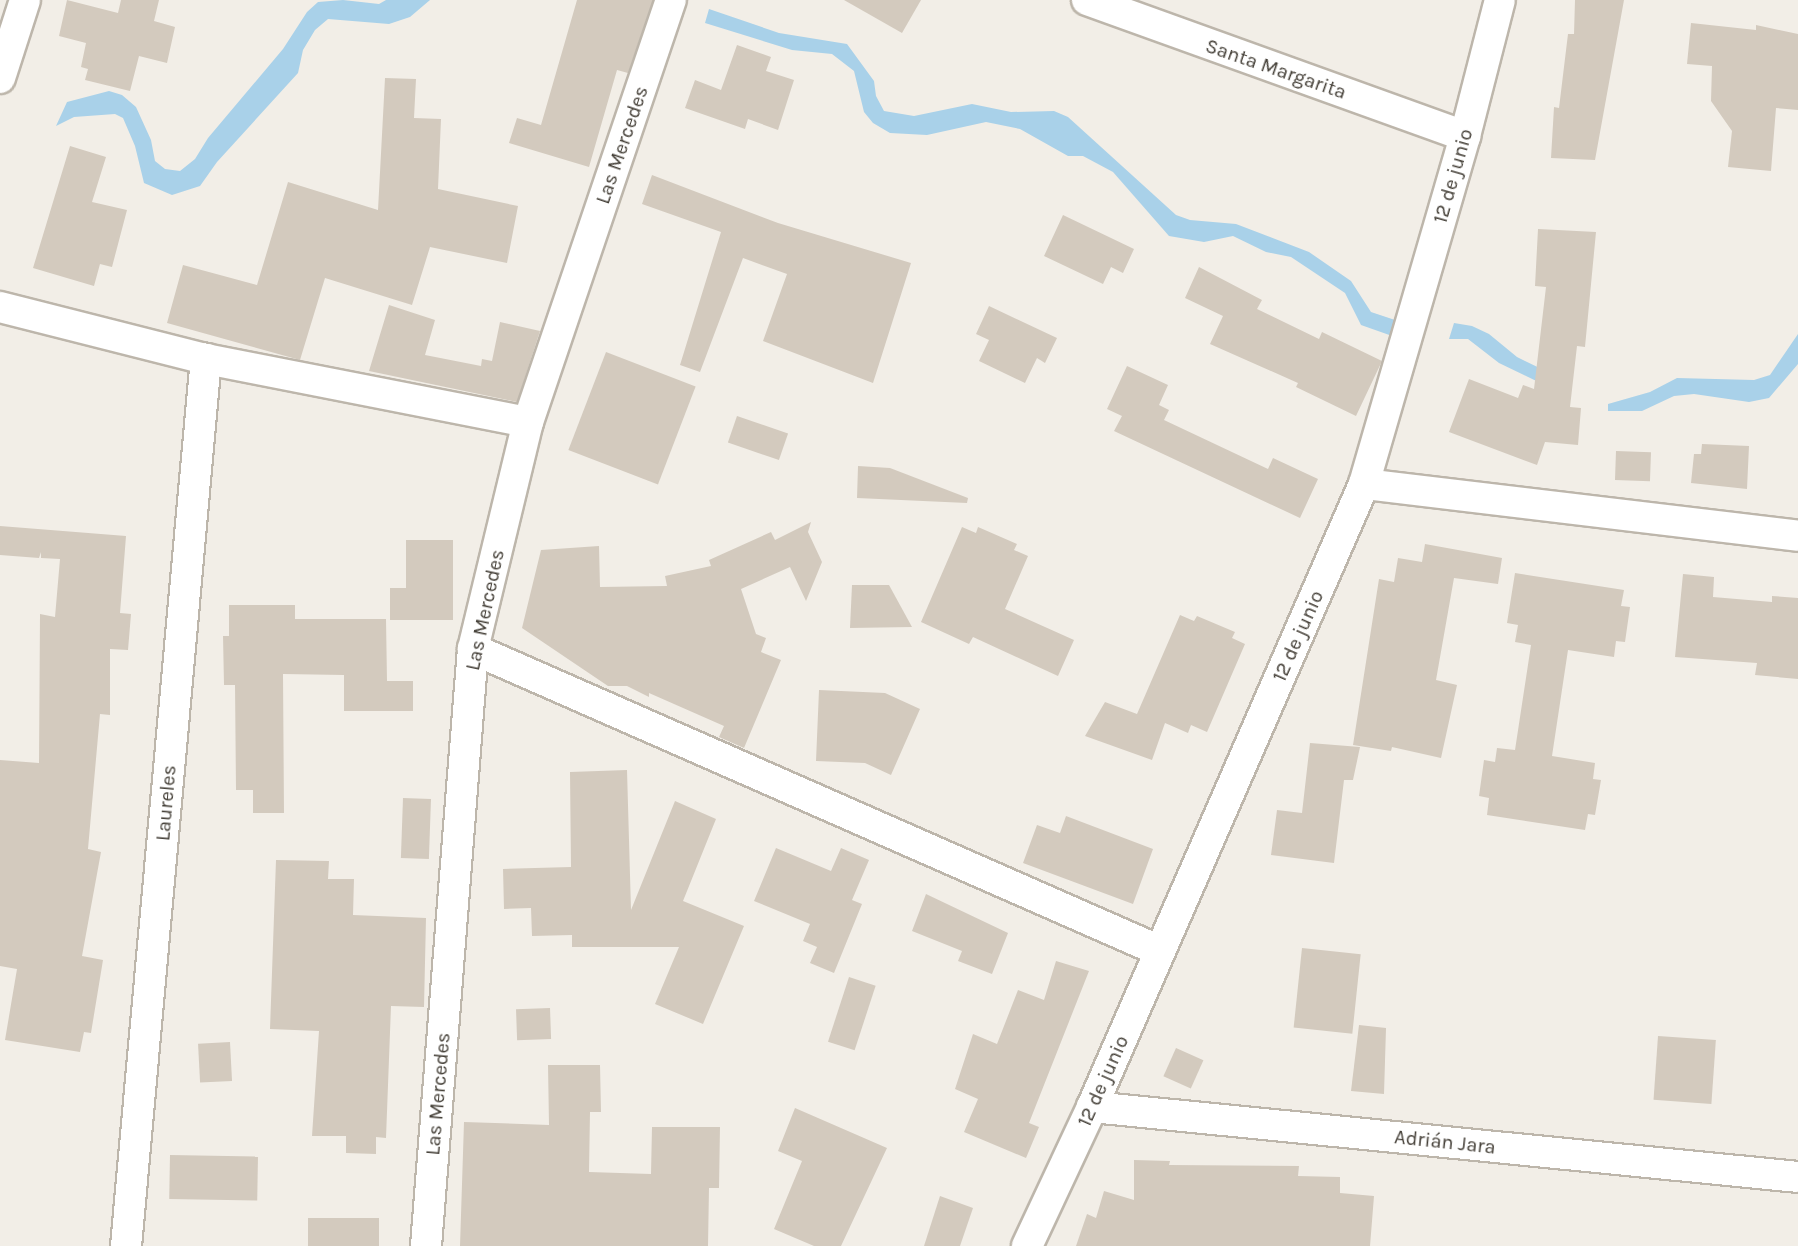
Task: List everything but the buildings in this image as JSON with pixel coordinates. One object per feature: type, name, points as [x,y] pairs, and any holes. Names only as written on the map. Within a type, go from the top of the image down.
[{"type":"street","points":[[0,78],[26,0]]},
{"type":"street","name":"Las Mercedes","points":[[426,1246],[473,650],[528,422],[671,0]]},
{"type":"street","name":"Santa Margarita","points":[[1087,0],[1465,136]]},
{"type":"street","name":"12 de junio","points":[[1027,1246],[1092,1107],[1364,484],[1465,136],[1500,0]]},
{"type":"street","points":[[0,307],[206,359],[528,422]]},
{"type":"street","points":[[0,330],[38,316]]},
{"type":"street","name":"Laureles","points":[[126,1246],[206,359]]},
{"type":"street","points":[[1364,484],[1798,536]]},
{"type":"street","points":[[473,650],[1160,951]]},
{"type":"street","name":"Adrián Jara","points":[[1092,1107],[1798,1177]]},
{"type":"water","points":[[343,0],[379,4],[386,0],[430,0],[410,17],[389,24],[328,19],[315,30],[303,50],[298,73],[217,162],[200,186],[172,195],[144,183],[135,146],[123,118],[115,114],[74,117],[56,126],[67,102],[109,91],[122,95],[136,107],[151,140],[155,161],[165,169],[180,171],[195,159],[208,138],[283,49],[307,12],[318,2]]},
{"type":"water","points":[[709,9],[779,33],[847,44],[874,81],[876,96],[884,111],[914,116],[972,104],[1011,112],[1054,111],[1068,117],[1176,215],[1190,220],[1236,224],[1309,252],[1351,281],[1371,312],[1398,321],[1395,337],[1361,325],[1345,293],[1291,257],[1266,252],[1233,236],[1204,242],[1169,236],[1113,172],[1083,156],[1068,156],[1020,129],[986,122],[927,135],[890,133],[873,123],[864,112],[854,71],[832,54],[792,50],[705,23]]},
{"type":"water","points":[[1454,323],[1472,326],[1489,334],[1517,357],[1554,375],[1559,392],[1499,363],[1468,339],[1449,339]]},
{"type":"water","points":[[1798,334],[1798,364],[1769,398],[1749,402],[1694,394],[1674,396],[1642,411],[1608,411],[1608,404],[1650,392],[1677,378],[1754,380],[1770,375]]}]
